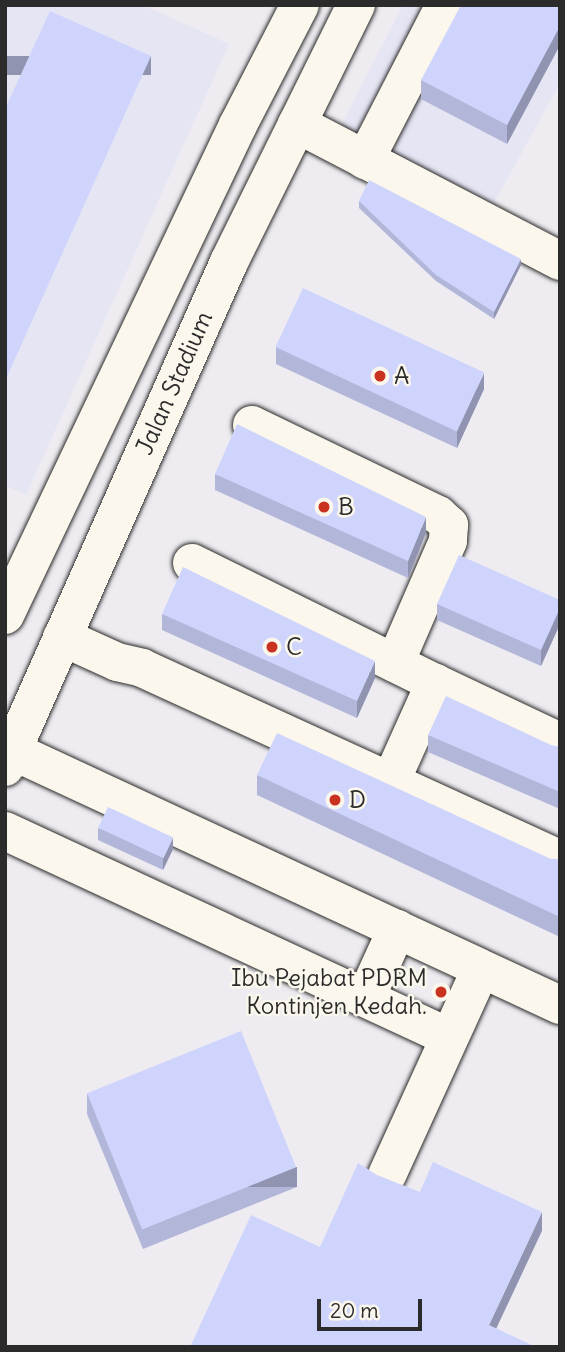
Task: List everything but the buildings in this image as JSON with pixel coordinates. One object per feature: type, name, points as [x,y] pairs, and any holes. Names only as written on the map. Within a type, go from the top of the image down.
[{"type":"main road","name":"Jalan Stadium","points":[[5,615],[238,125],[300,5]]},
{"type":"main road","name":"Jalan Stadium","points":[[9,759],[229,262],[356,5]]},
{"type":"main road","points":[[365,160],[445,5]]},
{"type":"main road","points":[[297,124],[560,261]]},
{"type":"main road","points":[[252,425],[438,515],[449,525],[448,541],[394,663]]},
{"type":"main road","points":[[192,564],[560,742]]},
{"type":"main road","points":[[62,637],[117,662],[142,668],[560,859]]},
{"type":"main road","points":[[390,783],[435,683]]},
{"type":"main road","points":[[9,759],[397,929],[560,1005]]},
{"type":"main road","points":[[5,831],[449,1037]]},
{"type":"main road","points":[[366,997],[397,929]]},
{"type":"main road","points":[[387,1175],[481,969]]},
{"type":"shaded area","points":[[5,5],[143,5],[229,44],[26,495],[5,485]]},
{"type":"shaded area","points":[[403,5],[560,5],[560,83],[480,229],[330,147]]},
{"type":"place","name":"A","points":[[380,376]]},
{"type":"place","name":"B","points":[[324,507]]},
{"type":"place","name":"C","points":[[272,647]]},
{"type":"place","name":"D","points":[[335,800]]},
{"type":"place","name":"Ibu Pejabat PDRM Kontinjen Kedah.","points":[[441,992]]}]
